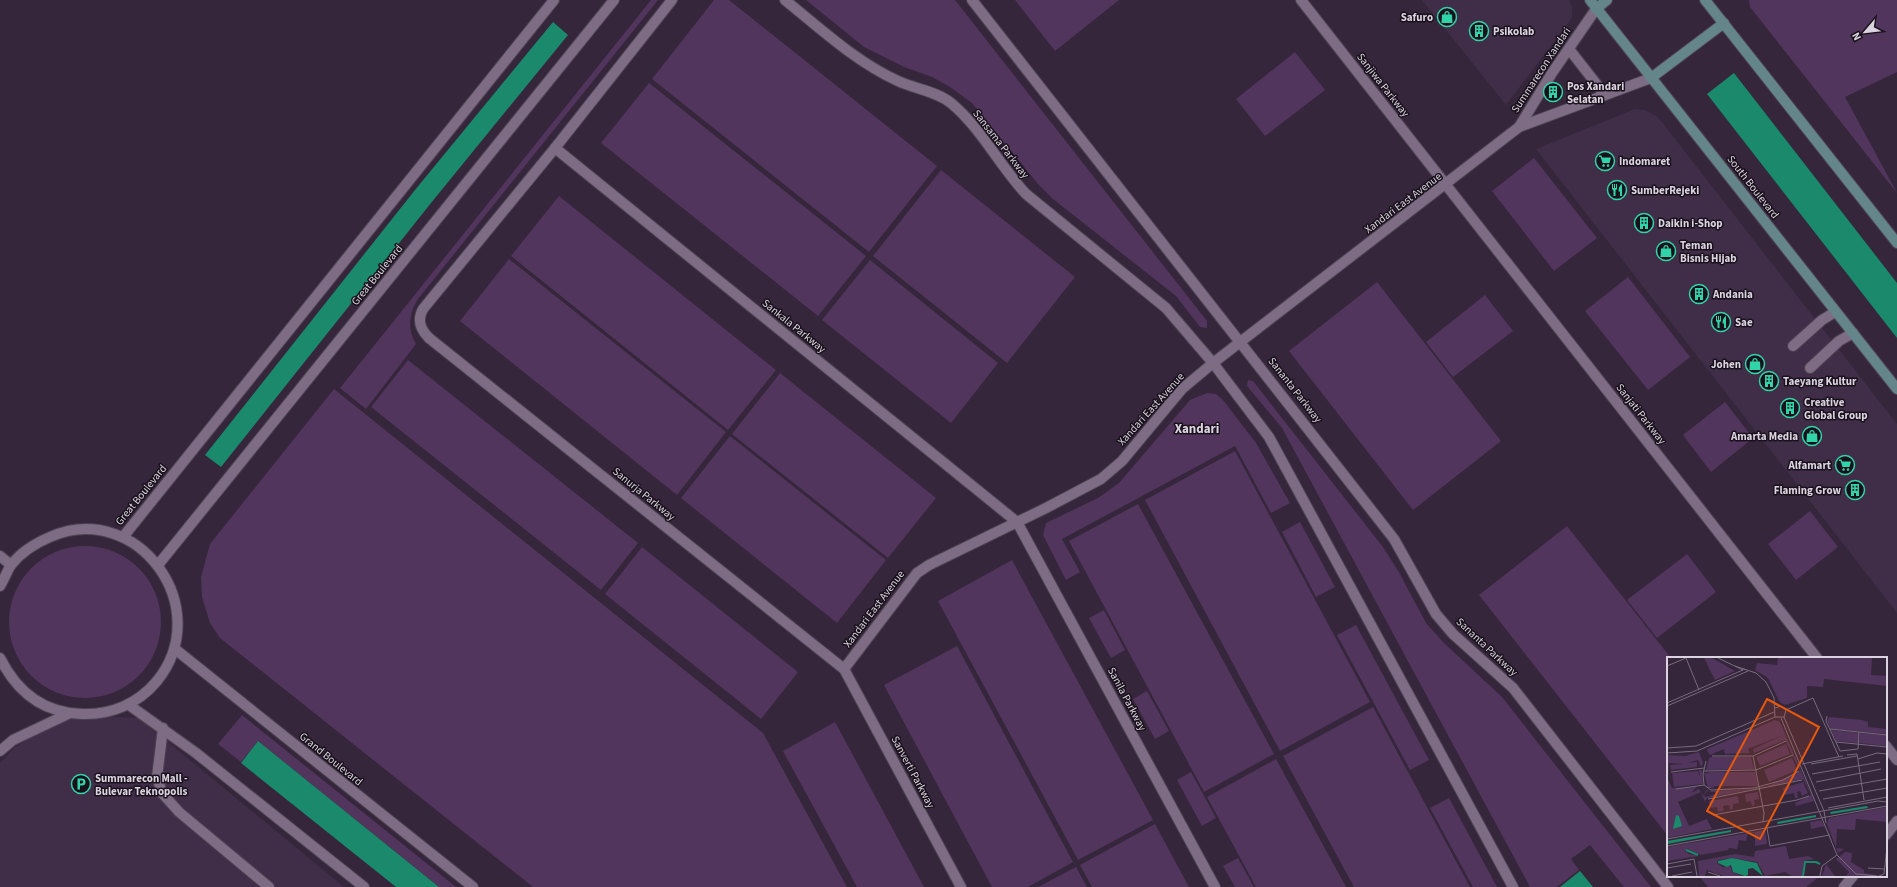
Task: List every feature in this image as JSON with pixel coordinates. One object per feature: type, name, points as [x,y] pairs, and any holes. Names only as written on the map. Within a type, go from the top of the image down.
[{"type":"main road","name":"South Boulevard","points":[[1590,0],[1897,389]]},
{"type":"main road","points":[[1596,9],[1607,0]]},
{"type":"main road","points":[[1705,0],[1897,243]]},
{"type":"main road","points":[[1652,78],[1724,23]]},
{"type":"street","name":"Great Boulevard","points":[[123,537],[554,0]]},
{"type":"street","name":"Great Boulevard","points":[[158,565],[614,0]]},
{"type":"street","points":[[555,148],[672,0]]},
{"type":"street","name":"Sansama Parkway","points":[[785,0],[856,57],[898,81],[927,91],[950,102],[971,123],[1010,177],[1026,194],[1166,308],[1212,363]]},
{"type":"street","points":[[972,0],[1241,341]]},
{"type":"street","name":"Sanjiwa Parkway","points":[[1300,0],[1446,185]]},
{"type":"street","name":"Summarecon Xandari","points":[[1519,127],[1569,48],[1596,9]]},
{"type":"street","points":[[1569,48],[1605,95]]},
{"type":"street","name":"Summarecon Xandari","points":[[1519,127],[1652,78]]},
{"type":"street","name":"Xandari East Avenue","points":[[844,669],[917,573],[929,564],[1017,522],[1101,479],[1122,460],[1182,389],[1212,363],[1446,185],[1519,127]]},
{"type":"street","name":"Sanurja Parkway","points":[[555,148],[423,309],[420,327],[429,338],[844,669]]},
{"type":"street","name":"Sankala Parkway","points":[[555,148],[1017,522]]},
{"type":"street","name":"Sanjati Parkway","points":[[1446,185],[1816,657]]},
{"type":"street","points":[[1793,346],[1822,320],[1835,312]]},
{"type":"street","points":[[1810,368],[1839,341],[1853,333]]},
{"type":"street","name":"Sananta Parkway","points":[[1241,341],[1394,539],[1436,614],[1453,634],[1512,688],[1668,887]]},
{"type":"street","points":[[1212,363],[1269,437],[1513,887]]},
{"type":"street","name":"Sanila Parkway","points":[[1017,522],[1215,887]]},
{"type":"street","points":[[0,586],[11,565],[34,544],[62,532],[93,529],[123,537],[142,549],[158,565],[172,590],[178,620],[175,649],[161,676],[149,690],[129,705],[99,715],[68,714],[44,706],[24,692],[8,674],[0,658]]},
{"type":"street","points":[[0,556],[11,565]]},
{"type":"street","name":"Grand Boulevard","points":[[175,649],[473,887]]},
{"type":"street","name":"Sanverti Parkway","points":[[844,669],[961,887]]},
{"type":"street","points":[[129,705],[163,728],[364,887]]},
{"type":"street","points":[[0,751],[13,740],[68,714]]},
{"type":"street","points":[[163,728],[157,778],[162,793],[178,812],[269,887]]},
{"type":"street","points":[[1887,747],[1897,760]]},
{"type":"street","points":[[1887,834],[1897,821]]},
{"type":"street","points":[[1844,887],[1852,877]]},
{"type":"shaded area","points":[[651,0],[658,0],[418,299],[410,322],[411,333],[416,344],[366,409],[340,388]]},
{"type":"shaded area","points":[[714,0],[729,0],[937,166],[869,252],[652,79]]},
{"type":"shaded area","points":[[806,0],[955,0],[1207,321],[1207,328],[1200,327],[1176,296],[1053,199],[1038,184],[972,103],[950,87],[932,77],[904,67],[864,47]]},
{"type":"shaded area","points":[[1015,0],[1119,0],[1055,51]]},
{"type":"shaded area","points":[[1422,0],[1569,0],[1572,7],[1572,18],[1506,105]]},
{"type":"shaded area","points":[[1749,0],[1897,0],[1897,72],[1845,97],[1897,193],[1750,7]]},
{"type":"shaded area","points":[[553,22],[568,35],[431,203],[221,467],[205,455],[415,190]]},
{"type":"shaded area","points":[[1295,52],[1325,90],[1265,136],[1236,99]]},
{"type":"shaded area","points":[[1734,73],[1897,283],[1897,338],[1707,94]]},
{"type":"shaded area","points":[[649,83],[866,256],[818,316],[601,143]]},
{"type":"shaded area","points":[[1635,109],[1645,110],[1658,117],[1897,424],[1897,613],[1536,149]]},
{"type":"shaded area","points":[[1534,158],[1597,238],[1554,271],[1492,191]]},
{"type":"shaded area","points":[[941,170],[1075,277],[1007,363],[873,256]]},
{"type":"shaded area","points":[[559,196],[776,370],[728,430],[511,256]]},
{"type":"shaded area","points":[[509,259],[726,432],[677,495],[460,321]]},
{"type":"shaded area","points":[[870,260],[998,363],[951,423],[822,320]]},
{"type":"shaded area","points":[[1628,277],[1690,357],[1648,390],[1585,311]]},
{"type":"shaded area","points":[[1377,282],[1501,441],[1413,510],[1289,351]]},
{"type":"shaded area","points":[[1485,295],[1513,331],[1453,377],[1426,342]]},
{"type":"shaded area","points":[[408,360],[638,543],[601,590],[371,407]]},
{"type":"shaded area","points":[[780,373],[936,498],[888,558],[732,434]]},
{"type":"shaded area","points":[[1248,380],[1253,381],[1383,547],[1400,574],[1426,623],[1444,643],[1502,697],[1651,887],[1624,887],[1590,845],[1571,859],[1579,870],[1557,887],[1530,887],[1282,428],[1247,386]]},
{"type":"shaded area","points":[[334,389],[763,733],[847,887],[533,887],[220,638],[210,623],[202,597],[201,577],[210,544]]},
{"type":"shaded area","points":[[1207,393],[1216,394],[1223,400],[1256,443],[1290,503],[1271,513],[1235,446],[1062,539],[1080,572],[1066,580],[1043,535],[1046,523],[1098,498],[1119,483],[1190,400]]},
{"type":"shaded area","points":[[1725,402],[1753,438],[1711,472],[1683,435]]},
{"type":"shaded area","points":[[730,436],[886,560],[837,623],[681,498]]},
{"type":"shaded area","points":[[1235,451],[1370,702],[1280,751],[1145,500]]},
{"type":"shaded area","points":[[1138,504],[1274,754],[1204,792],[1069,541]]},
{"type":"shaded area","points":[[1810,511],[1838,547],[1796,580],[1768,544]]},
{"type":"shaded area","points":[[1300,522],[1335,587],[1316,597],[1282,532]]},
{"type":"shaded area","points":[[1567,526],[1670,657],[1667,657],[1667,835],[1479,595]]},
{"type":"shaded area","points":[[78,546],[92,546],[107,549],[121,555],[139,568],[152,586],[158,600],[161,622],[158,644],[152,658],[139,676],[121,689],[107,695],[92,698],[78,698],[63,695],[49,689],[37,681],[26,670],[18,658],[12,644],[9,629],[9,615],[12,600],[18,586],[26,574],[37,563],[49,555],[63,549]]},
{"type":"shaded area","points":[[642,547],[798,672],[761,719],[605,594]]},
{"type":"shaded area","points":[[1687,554],[1716,592],[1657,638],[1627,600]]},
{"type":"shaded area","points":[[1012,560],[1153,820],[1078,860],[938,601]]},
{"type":"shaded area","points":[[1104,610],[1125,650],[1111,658],[1089,618]]},
{"type":"shaded area","points":[[1356,625],[1429,760],[1410,770],[1337,635]]},
{"type":"shaded area","points":[[957,646],[1073,862],[1028,887],[992,887],[884,685]]},
{"type":"shaded area","points":[[1147,691],[1169,731],[1155,739],[1133,699]]},
{"type":"shaded area","points":[[1373,707],[1470,887],[1354,887],[1283,756]]},
{"type":"shaded area","points":[[65,715],[139,718],[344,887],[0,887],[0,763],[14,748]]},
{"type":"shaded area","points":[[242,715],[456,887],[439,887],[258,741],[241,762],[218,744]]},
{"type":"shaded area","points":[[835,722],[924,887],[857,887],[783,751]]},
{"type":"shaded area","points":[[258,741],[439,887],[396,887],[241,763]]},
{"type":"shaded area","points":[[1276,759],[1346,887],[1256,887],[1207,797]]},
{"type":"shaded area","points":[[1191,772],[1216,818],[1202,826],[1177,780]]},
{"type":"shaded area","points":[[1449,798],[1497,887],[1473,887],[1430,808]]},
{"type":"shaded area","points":[[1155,824],[1189,887],[1092,887],[1080,865]]},
{"type":"shaded area","points":[[1238,858],[1254,887],[1235,887],[1223,866]]},
{"type":"shaded area","points":[[1076,867],[1087,887],[1038,887]]},
{"type":"shaded area","points":[[1580,871],[1593,887],[1560,887]]},
{"type":"shaded area","points":[[1700,877],[1819,877],[1806,887],[1708,887]]},
{"type":"place","name":"Safuro","points":[[1447,17]]},
{"type":"place","name":"Psikolab","points":[[1479,31]]},
{"type":"place","name":"Pos Xandari Selatan","points":[[1553,92]]},
{"type":"place","name":"Indomaret","points":[[1605,161]]},
{"type":"place","name":"SumberRejeki","points":[[1617,190]]},
{"type":"place","name":"Daikin i-Shop","points":[[1644,223]]},
{"type":"place","name":"Teman Bisnis Hijab","points":[[1666,251]]},
{"type":"place","name":"Andania","points":[[1699,294]]},
{"type":"place","name":"Sae","points":[[1721,322]]},
{"type":"place","name":"Johen","points":[[1755,364]]},
{"type":"place","name":"Taeyang Kultur","points":[[1769,381]]},
{"type":"place","name":"Creative Global Group","points":[[1790,408]]},
{"type":"place","name":"Amarta Media","points":[[1812,436]]},
{"type":"place","name":"Alfamart","points":[[1845,465]]},
{"type":"place","name":"Flaming Grow","points":[[1855,490]]},
{"type":"place","name":"Summarecon Mall - Bulevar Teknopolis","points":[[81,784]]},
{"type":"district","name":"Xandari","points":[[1197,429]]}]
